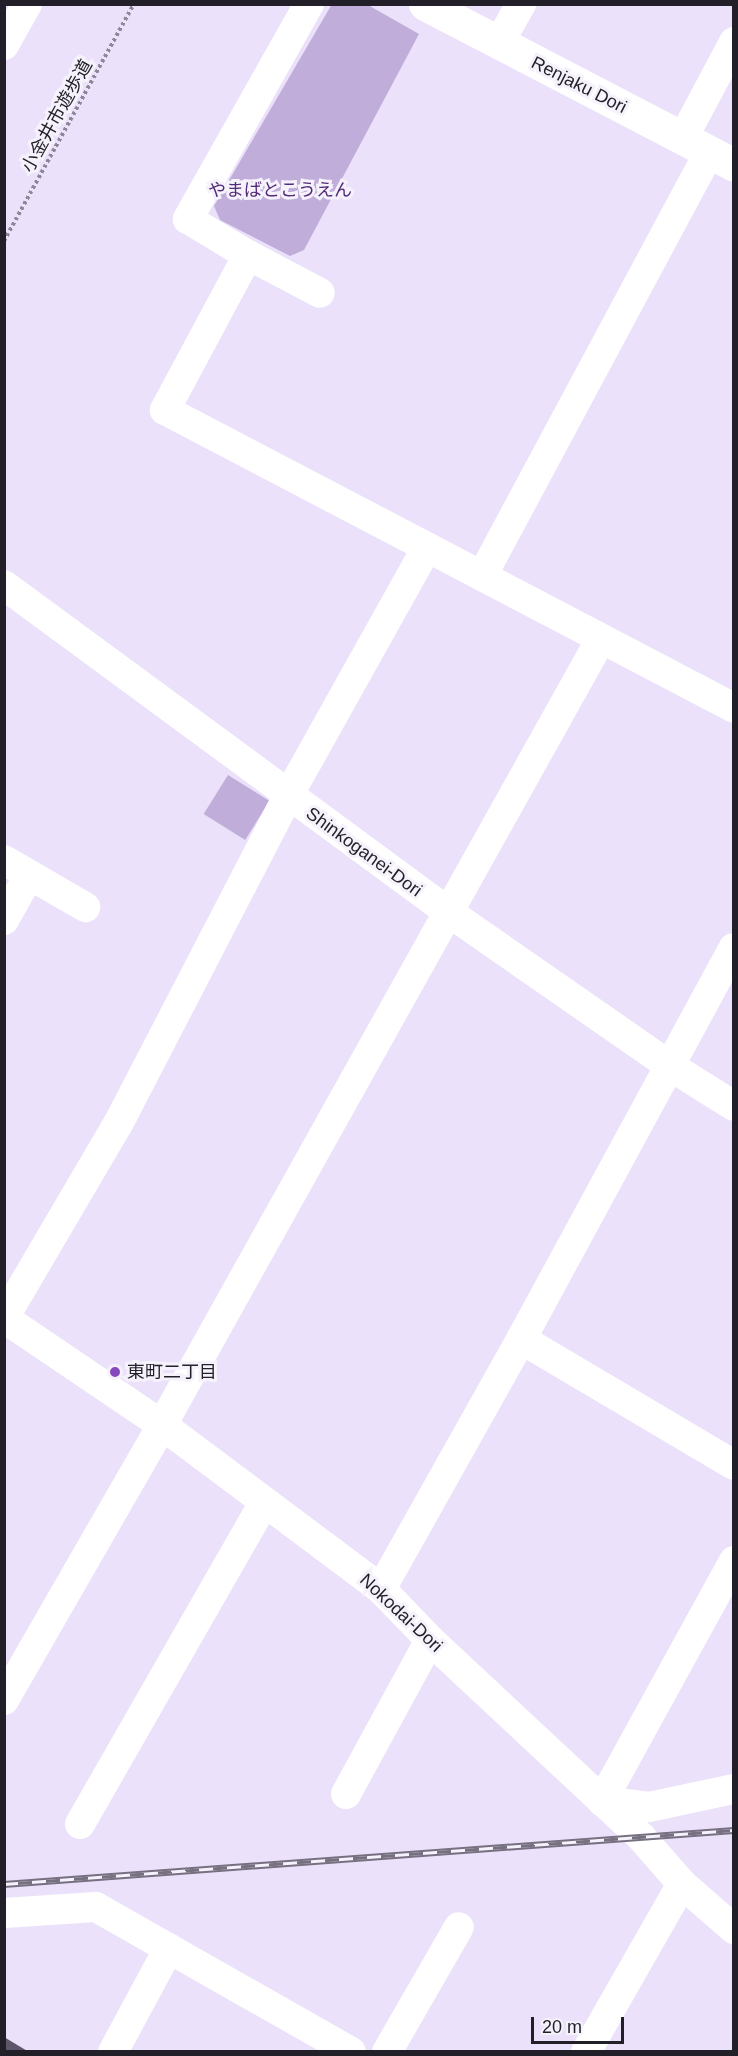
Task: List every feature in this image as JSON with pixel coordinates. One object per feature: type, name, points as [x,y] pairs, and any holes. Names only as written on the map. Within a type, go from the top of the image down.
[{"type":"main road","name":"Renjaku Dori","points":[[425,4],[709,152]]},
{"type":"street","points":[[4,45],[27,4]]},
{"type":"street","points":[[309,4],[188,219],[248,255],[320,293]]},
{"type":"street","points":[[499,43],[521,4]]},
{"type":"street","points":[[482,576],[709,152],[734,42]]},
{"type":"street","points":[[248,255],[165,410],[734,708]]},
{"type":"street","points":[[4,1318],[118,1124],[288,796],[427,547]]},
{"type":"street","name":"Shinkoganei-Dori","points":[[4,585],[447,911],[670,1066],[734,1106]]},
{"type":"street","points":[[4,1700],[162,1425],[447,911],[601,639]]},
{"type":"street","points":[[4,921],[17,867],[84,907]]},
{"type":"street","points":[[381,1589],[521,1339],[734,948]]},
{"type":"street","name":"Nokodai-Dori","points":[[4,1318],[162,1425],[381,1589],[430,1640],[640,1837],[682,1884],[734,1929]]},
{"type":"street","points":[[521,1339],[734,1465]]},
{"type":"street","points":[[80,1824],[264,1503]]},
{"type":"street","points":[[734,1561],[602,1801],[649,1807],[734,1789]]},
{"type":"street","points":[[346,1794],[430,1640]]},
{"type":"street","points":[[586,2052],[682,1884]]},
{"type":"street","points":[[4,1913],[96,1907],[351,2052]]},
{"type":"street","points":[[387,2052],[459,1928]]},
{"type":"street","points":[[113,2052],[169,1948]]},
{"type":"path","name":"小金井市遊歩道","points":[[4,241],[134,4]]},
{"type":"green space","name":"やまばとこうえん","points":[[332,4],[368,5],[419,34],[304,250],[290,256],[220,220],[214,206]]},
{"type":"green space","points":[[228,775],[270,801],[245,840],[204,814]]},
{"type":"building","points":[[4,2037],[29,2052],[4,2052]]},
{"type":"railway","points":[[4,1884],[734,1830]]},
{"type":"place","name":"東町二丁目","points":[[115,1372]]}]
